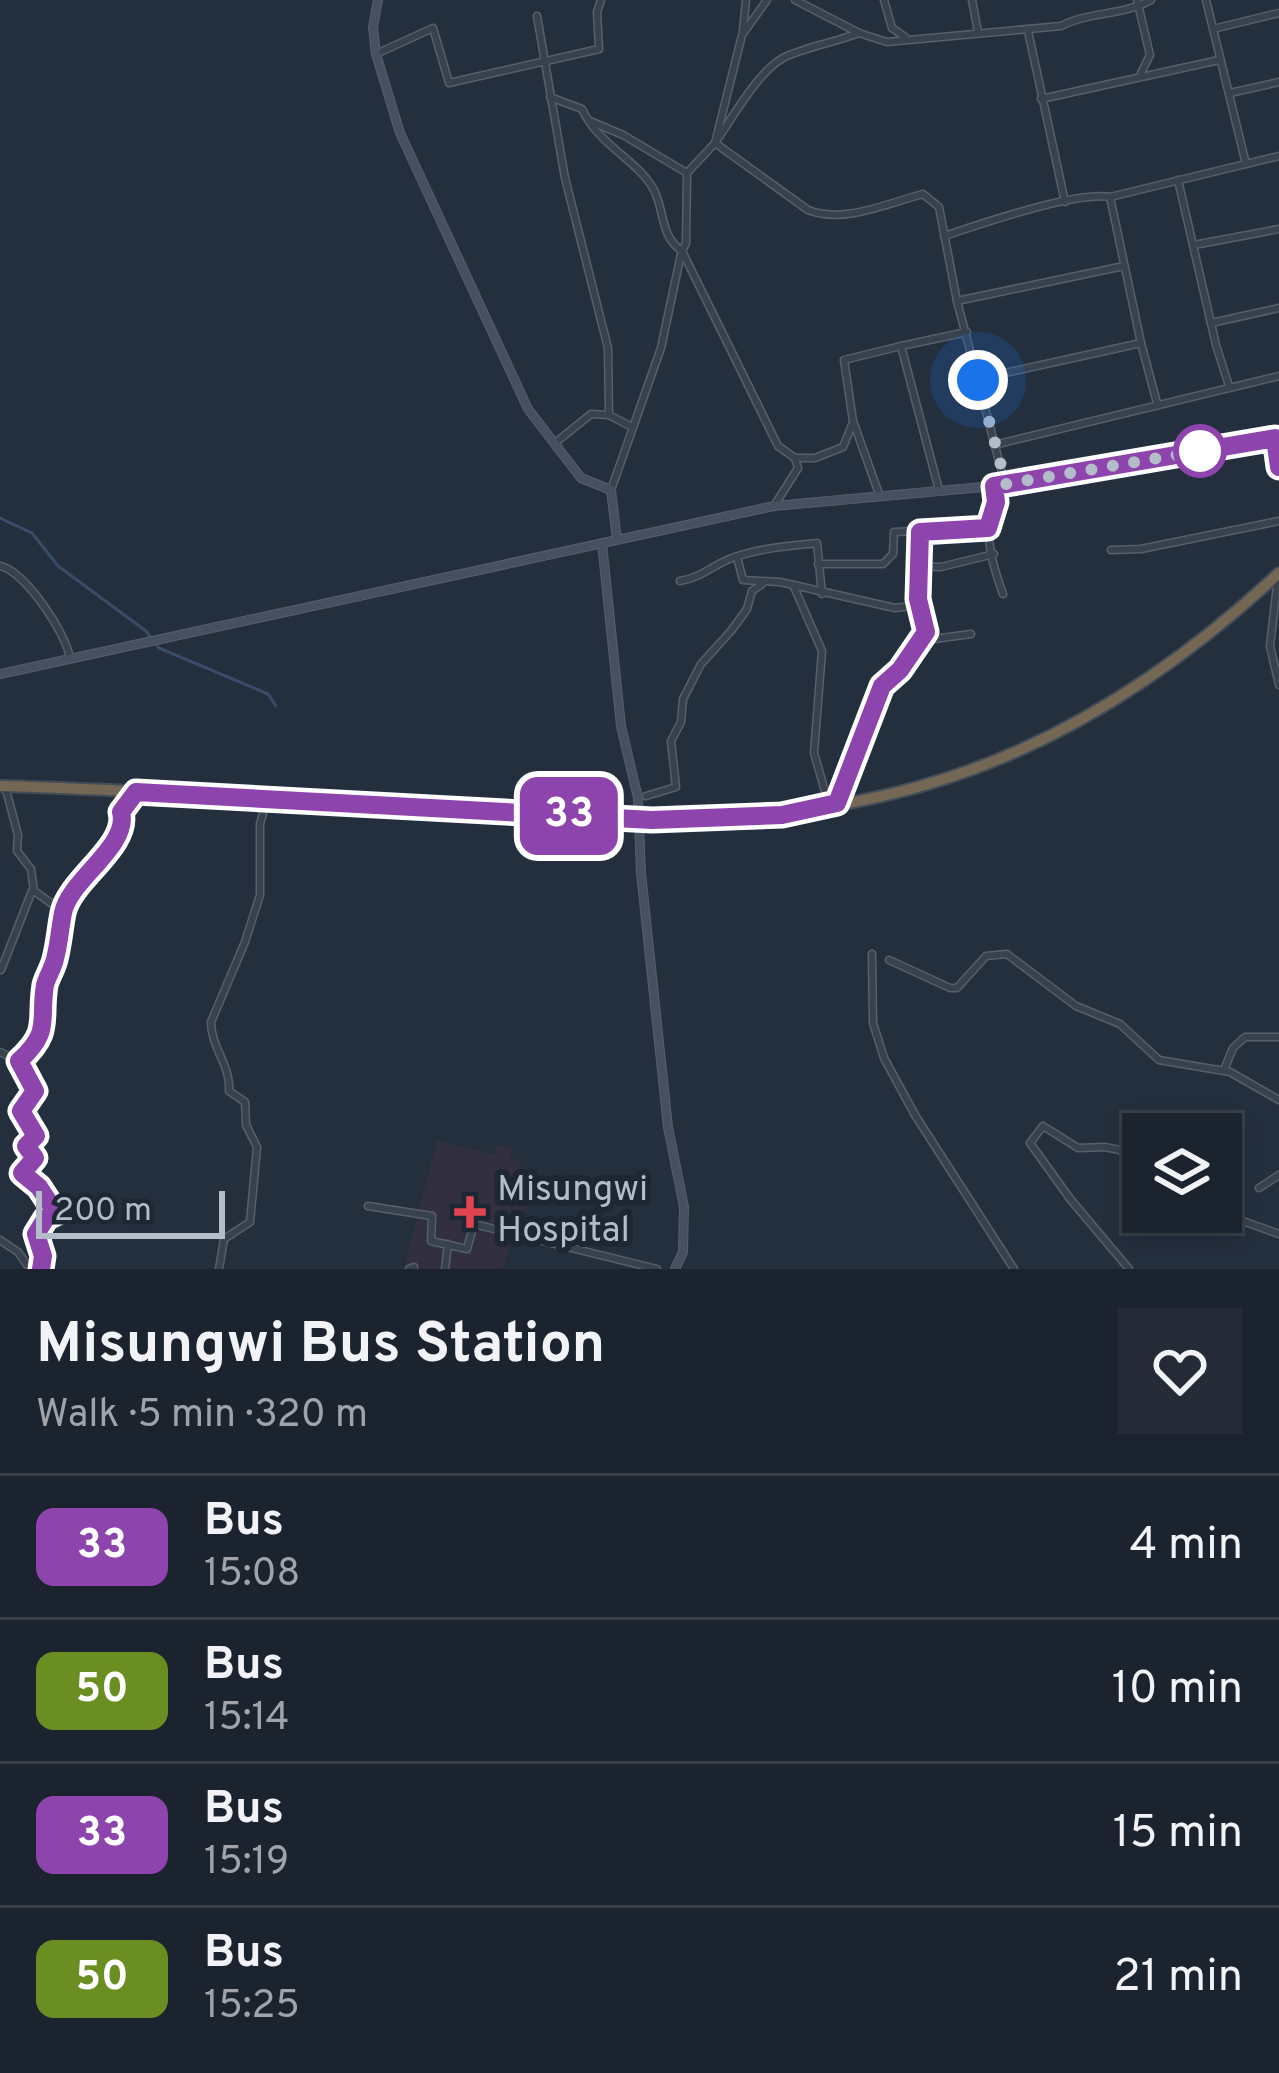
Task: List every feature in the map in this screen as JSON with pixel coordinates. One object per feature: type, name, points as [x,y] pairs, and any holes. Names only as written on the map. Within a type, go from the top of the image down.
[{"type":"highway","points":[[2,786],[638,819],[782,815],[906,790],[969,771],[1076,722],[1208,637],[1279,573]]},
{"type":"street","points":[[378,0],[373,27],[376,54],[400,133],[528,409],[580,478],[610,490]]},
{"type":"street","points":[[376,54],[434,28],[449,83],[543,63],[599,49],[601,0]]},
{"type":"street","points":[[715,143],[746,0]]},
{"type":"street","points":[[742,35],[767,0]]},
{"type":"street","points":[[795,0],[887,42],[1061,26],[1080,16],[1150,0]]},
{"type":"street","points":[[884,0],[892,28],[904,38]]},
{"type":"street","points":[[972,0],[978,33]]},
{"type":"street","points":[[1206,0],[1246,164]]},
{"type":"street","points":[[1138,4],[1150,56],[1139,76]]},
{"type":"street","points":[[1212,29],[1279,13]]},
{"type":"street","points":[[537,16],[565,178],[608,348],[609,415]]},
{"type":"street","points":[[1028,31],[1065,202]]},
{"type":"street","points":[[617,540],[610,490],[661,348],[686,243],[687,173],[715,143],[768,68],[786,56],[859,33]]},
{"type":"street","points":[[1041,99],[1219,60]]},
{"type":"street","points":[[1229,93],[1279,82]]},
{"type":"street","points":[[550,97],[582,109],[592,130],[650,184],[663,227],[682,251],[778,446],[795,458],[814,458],[843,447],[853,421]]},
{"type":"street","points":[[587,120],[623,135],[687,173]]},
{"type":"street","points":[[715,143],[808,210],[824,216],[930,196],[939,208],[957,301],[1006,484]]},
{"type":"street","points":[[944,236],[1065,202],[1109,197],[1279,156]]},
{"type":"street","points":[[1178,180],[1229,387]]},
{"type":"street","points":[[1109,197],[1157,405]]},
{"type":"street","points":[[1193,245],[1279,229]]},
{"type":"street","points":[[957,301],[1125,266]]},
{"type":"street","points":[[1211,323],[1279,308]]},
{"type":"street","points":[[879,494],[853,421],[844,360],[967,332]]},
{"type":"street","points":[[978,380],[1142,343]]},
{"type":"street","points":[[901,346],[938,490]]},
{"type":"street","points":[[994,445],[1279,376]]},
{"type":"street","points":[[555,442],[591,414],[609,415],[632,427]]},
{"type":"street","points":[[0,674],[774,506],[994,486],[1277,437],[1279,467]]},
{"type":"street","points":[[774,506],[798,468],[795,458]]},
{"type":"street","points":[[994,486],[996,502],[988,528],[994,571],[1004,594]]},
{"type":"street","points":[[1111,550],[1142,549],[1279,521]]},
{"type":"street","points":[[818,564],[884,564],[893,554],[894,532],[988,528]]},
{"type":"street","points":[[920,532],[916,566],[926,632],[934,639],[970,634]]},
{"type":"street","points":[[602,543],[621,726],[638,798],[668,1127],[684,1207],[683,1252],[675,1269]]},
{"type":"street","points":[[680,581],[694,579],[736,556],[818,543],[822,595]]},
{"type":"street","points":[[916,566],[941,566],[994,554]]},
{"type":"street","points":[[736,556],[743,580],[780,583],[895,608],[919,605]]},
{"type":"street","points":[[0,566],[21,578],[38,604],[58,622],[70,658]]},
{"type":"street","points":[[1279,573],[1270,646],[1279,685]]},
{"type":"street","points":[[646,796],[676,788],[671,741],[681,722],[683,699],[701,664],[731,631],[747,609],[752,591],[762,584]]},
{"type":"street","points":[[794,587],[822,651],[814,753],[833,804]]},
{"type":"street","points":[[833,804],[882,686],[900,670],[926,632]]},
{"type":"street","points":[[0,970],[33,887],[31,869],[17,851],[18,836],[2,786]]},
{"type":"street","points":[[19,1061],[31,1051],[44,1027],[45,985],[54,965],[62,911],[99,856],[118,837],[124,824],[121,812],[136,792]]},
{"type":"street","points":[[219,1269],[224,1239],[250,1222],[257,1147],[246,1125],[245,1102],[230,1091],[230,1073],[210,1035],[211,1022],[260,896],[260,824],[267,799]]},
{"type":"street","points":[[33,887],[62,911]]},
{"type":"street","points":[[872,954],[873,1023],[884,1058],[1014,1269]]},
{"type":"street","points":[[890,960],[957,988],[986,956],[1007,954],[1076,1006],[1120,1024],[1160,1060],[1224,1070],[1279,1100]]},
{"type":"street","points":[[1224,1070],[1233,1048],[1245,1037],[1279,1037]]},
{"type":"street","points":[[0,1052],[19,1061],[35,1091],[21,1111],[36,1136],[26,1146],[35,1158],[22,1173],[39,1187],[56,1213],[46,1218],[36,1234],[43,1256],[41,1269]]},
{"type":"street","points":[[1122,1151],[1078,1148],[1042,1126],[1030,1143],[1129,1269]]},
{"type":"street","points":[[1259,1188],[1279,1174]]},
{"type":"street","points":[[368,1206],[432,1216],[431,1241],[467,1249],[475,1224],[657,1269]]},
{"type":"street","points":[[1242,1222],[1279,1234]]},
{"type":"street","points":[[0,1240],[18,1252],[29,1269]]},
{"type":"street","points":[[445,1269],[448,1244]]},
{"type":"shaded area","name":"Misungwi Hospital","points":[[437,1141],[494,1155],[497,1145],[512,1149],[510,1158],[519,1161],[529,1203],[516,1221],[503,1269],[424,1269],[405,1264]]},
{"type":"waterway","points":[[0,518],[32,533],[58,566],[146,631],[159,648],[268,694],[276,706]]},
{"type":"bus line","name":"33","points":[[41,1269],[43,1256],[36,1234],[46,1218],[56,1213],[39,1187],[22,1173],[35,1158],[26,1146],[36,1136],[21,1111],[35,1091],[19,1061],[31,1051],[44,1027],[45,985],[54,965],[62,911],[99,856],[118,837],[124,824],[121,812],[136,792],[652,820],[782,815],[837,803],[882,686],[900,670],[926,632],[918,599],[920,532],[988,528],[996,502],[994,486],[1275,438],[1279,467]]},
{"type":"place","name":"Misungwi Hospital","points":[[470,1212]]},
{"type":"route","points":[[978,380],[1006,484],[1200,451]]}]
